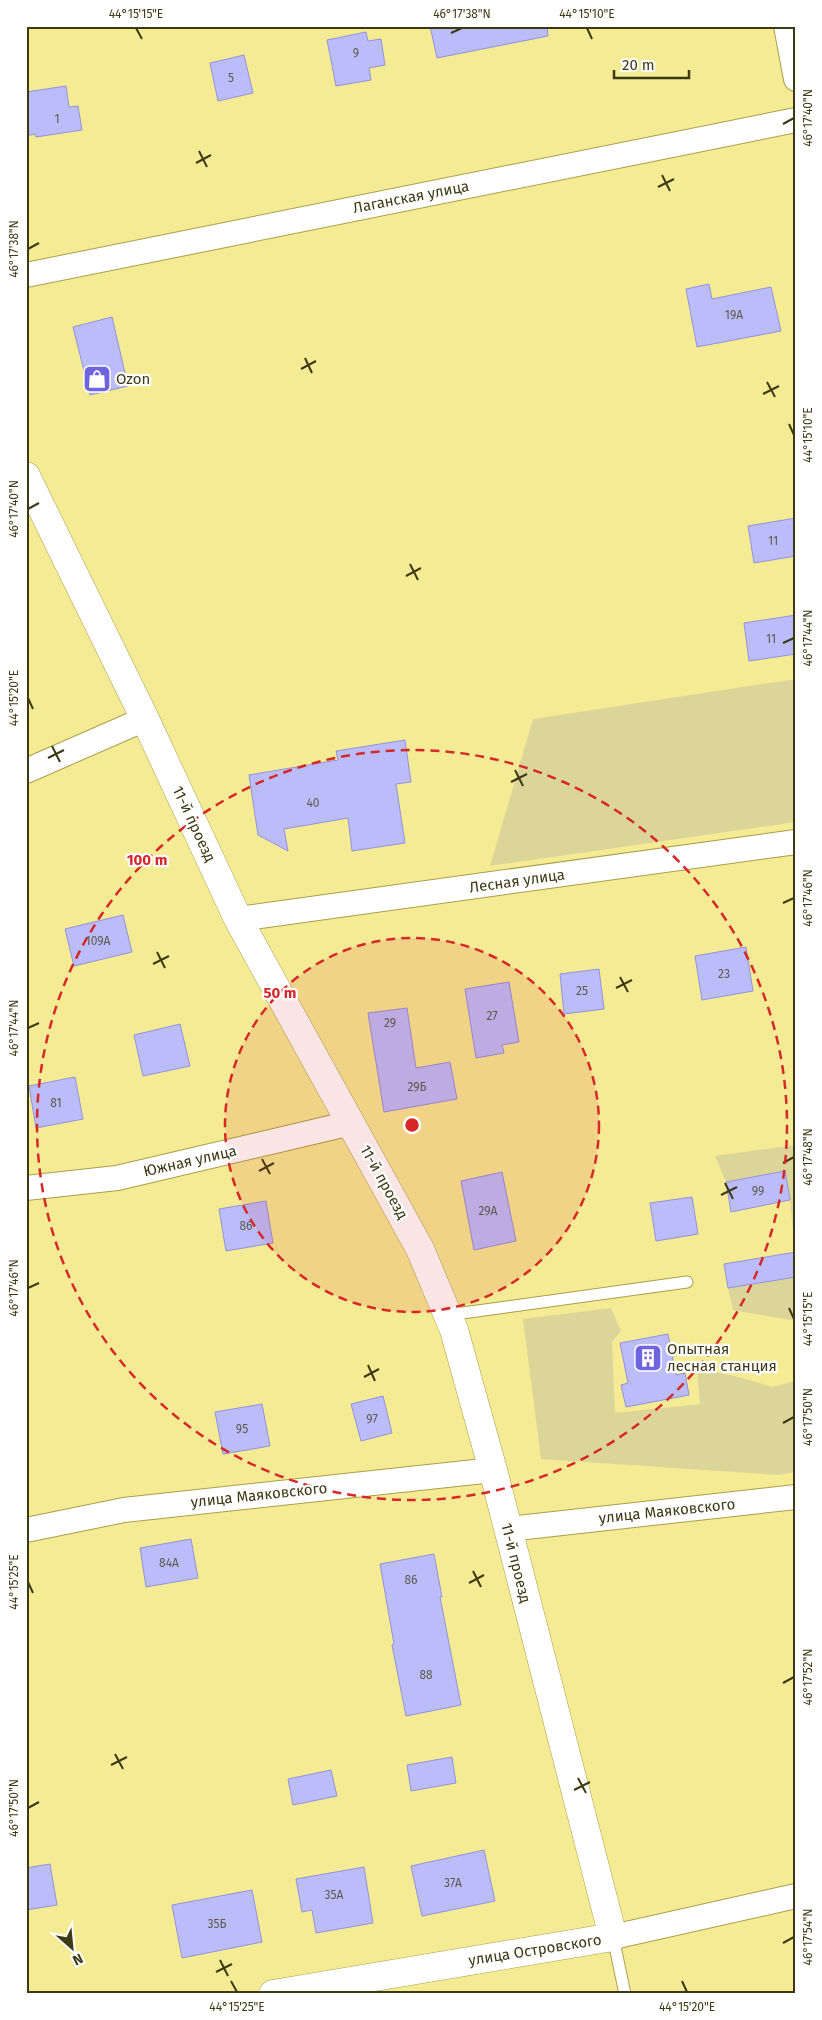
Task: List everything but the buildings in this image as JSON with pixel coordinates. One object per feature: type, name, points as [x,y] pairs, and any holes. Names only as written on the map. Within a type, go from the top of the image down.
[{"type":"street","points":[[786,26],[796,79]]},
{"type":"street","name":"Лаганская улица","points":[[26,275],[796,120]]},
{"type":"street","name":"11-й проезд","points":[[26,476],[145,719],[238,919],[420,1249],[448,1315],[454,1330],[493,1470],[613,1937]]},
{"type":"street","points":[[26,771],[145,719]]},
{"type":"street","name":"Лесная улица","points":[[238,919],[796,842]]},
{"type":"street","name":"Южная улица","points":[[26,1188],[117,1178],[352,1123]]},
{"type":"street","name":"улица Маяковского","points":[[26,1530],[124,1510],[493,1470]]},
{"type":"street","name":"улица Маяковского","points":[[508,1529],[796,1497]]},
{"type":"street","name":"улица Островского","points":[[273,1994],[613,1937],[796,1896]]},
{"type":"lane","points":[[448,1315],[688,1282]]},
{"type":"lane","points":[[613,1937],[625,1994]]},
{"type":"shaded area","points":[[796,679],[796,822],[490,866],[533,719]]},
{"type":"shaded area","points":[[796,1145],[796,1261],[785,1171],[726,1182],[715,1156]]},
{"type":"shaded area","points":[[796,1277],[796,1321],[733,1310],[728,1288]]},
{"type":"shaded area","points":[[611,1308],[621,1331],[612,1342],[615,1413],[700,1404],[697,1369],[735,1376],[772,1387],[796,1381],[796,1472],[778,1475],[541,1459],[523,1319]]},
{"type":"place","name":"Ozon","points":[[97,379]]},
{"type":"place","name":"Опытная лесная станция","points":[[648,1358]]}]
